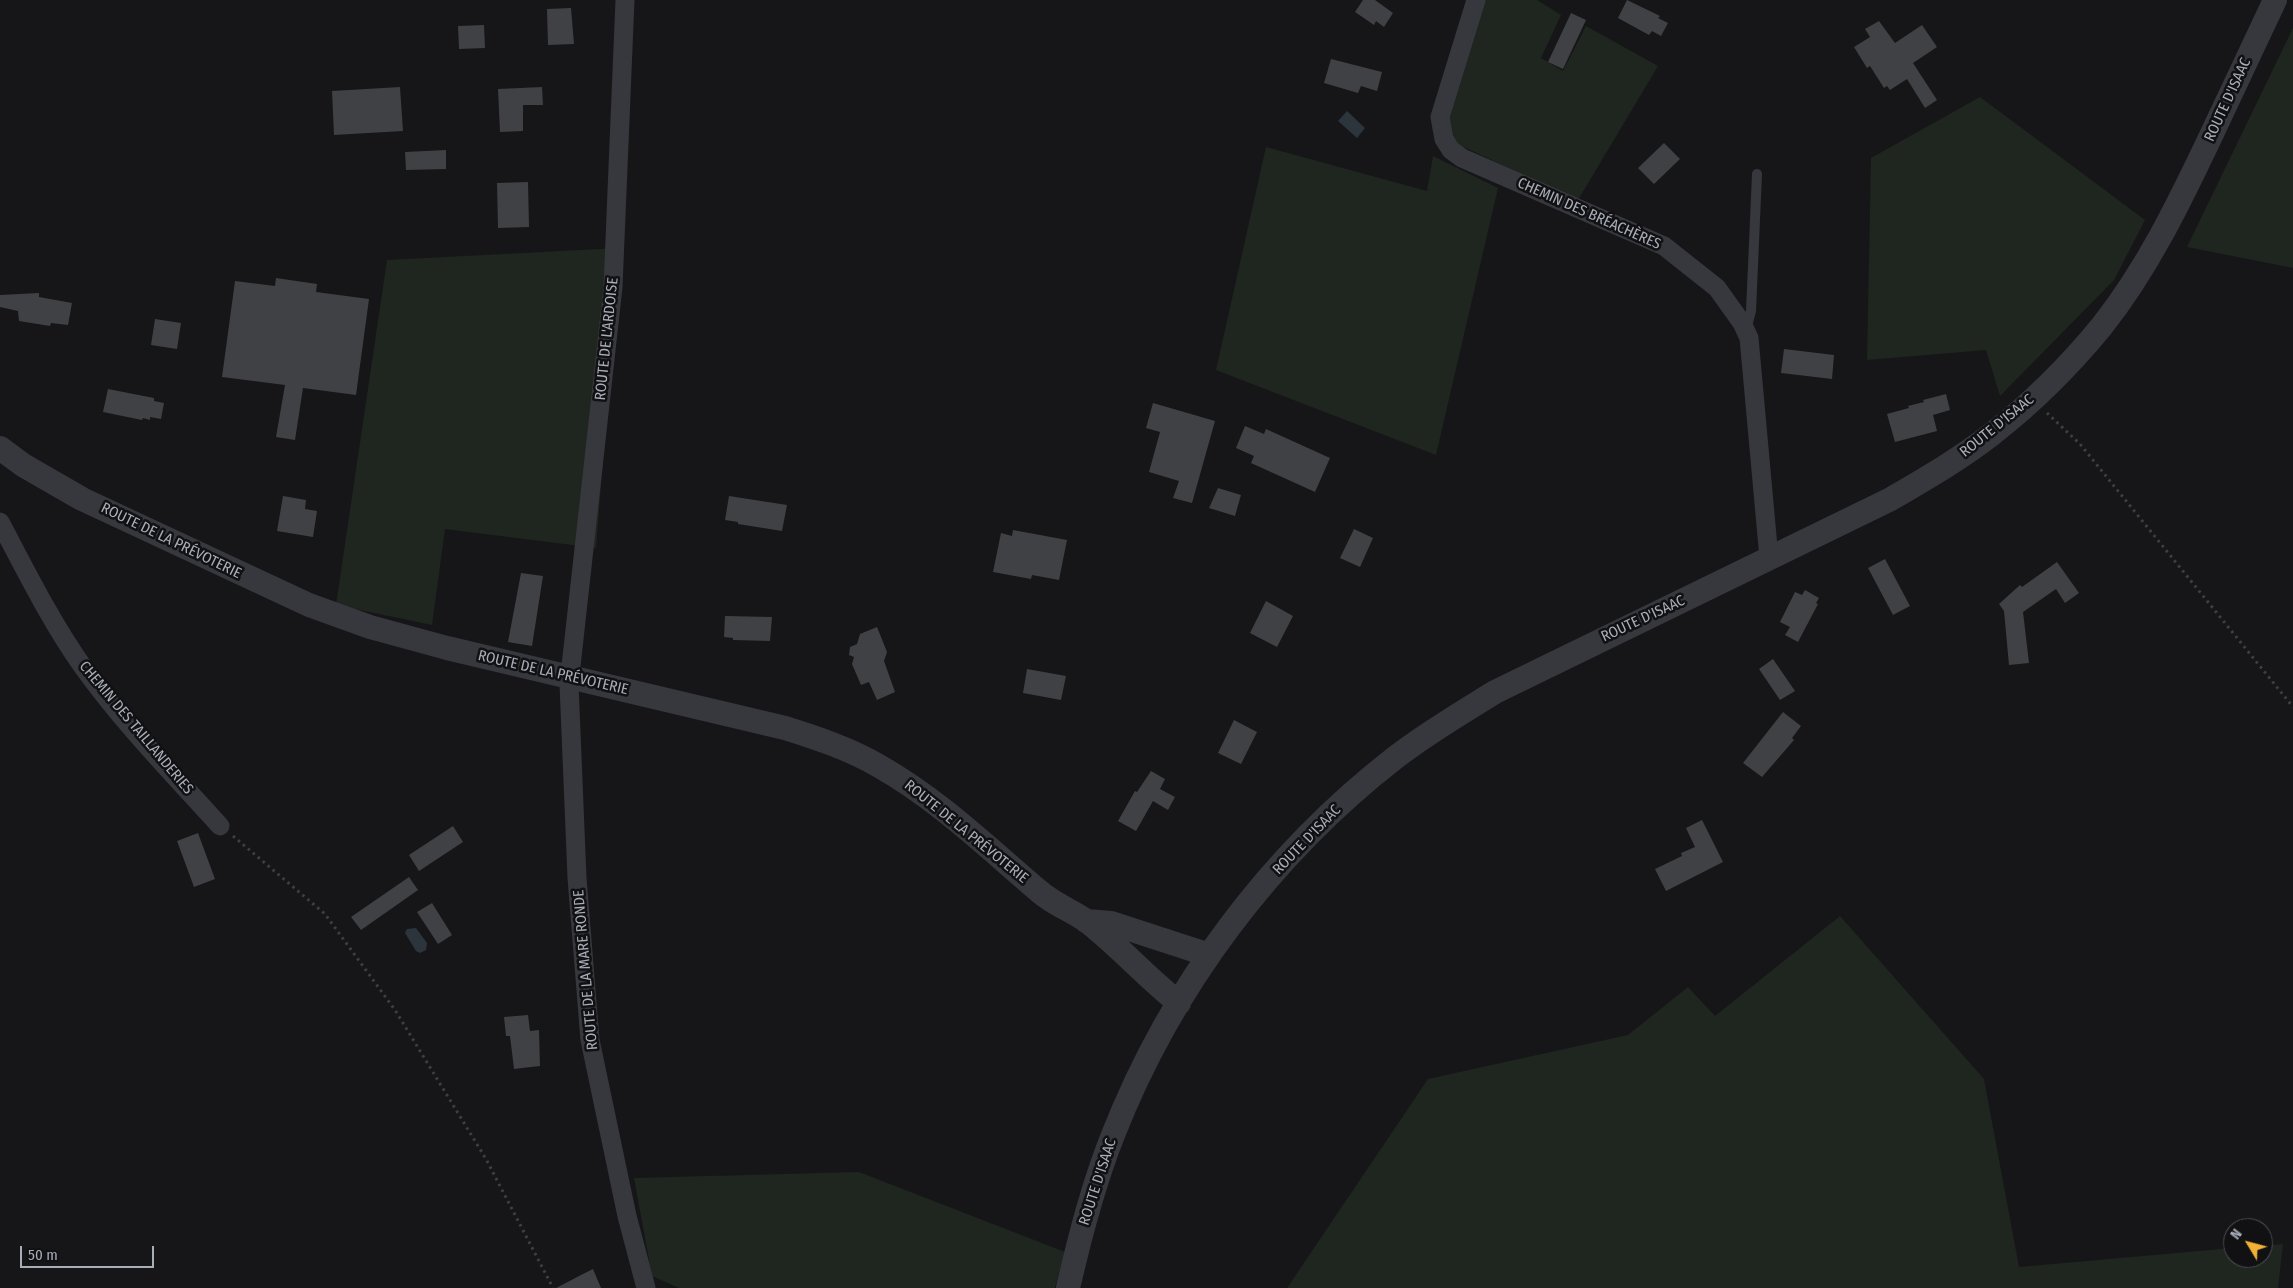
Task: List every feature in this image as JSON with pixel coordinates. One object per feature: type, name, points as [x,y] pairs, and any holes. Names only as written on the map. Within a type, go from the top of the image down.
[{"type":"street","name":"ROUTE DE L'ARDOISE","points":[[570,676],[613,287],[625,0]]},
{"type":"street","name":"CHEMIN DES BRÉACHÈRES","points":[[1476,0],[1440,117],[1444,139],[1452,150],[1462,158],[1664,246],[1717,288],[1742,323],[1749,338],[1769,558]]},
{"type":"street","name":"ROUTE D'ISAAC","points":[[1068,1288],[1095,1185],[1113,1136],[1140,1073],[1178,1003],[1208,955],[1285,860],[1344,801],[1397,756],[1446,722],[1495,692],[1891,499],[1942,470],[1992,434],[2032,399],[2103,325],[2149,258],[2171,220],[2275,0]]},
{"type":"street","name":"ROUTE DE LA PRÉVOTERIE","points":[[0,448],[23,466],[82,499],[309,605],[370,627],[447,648],[785,728],[812,736],[861,757],[924,795],[1041,893],[1065,911],[1086,922],[1178,1003]]},
{"type":"street","name":"CHEMIN DES TAILLANDERIES","points":[[0,522],[33,585],[83,667],[144,742],[220,826]]},
{"type":"street","name":"ROUTE DE LA MARE RONDE","points":[[570,676],[577,878],[590,1040],[627,1216],[646,1288]]},
{"type":"street","name":"ROUTE DE LA PRÉVOTERIE","points":[[1086,922],[1111,924],[1208,955]]},
{"type":"lane","points":[[1746,331],[1750,311],[1757,174]]},
{"type":"path","points":[[2032,399],[2080,444],[2293,706]]},
{"type":"path","points":[[220,826],[325,914],[395,1010],[486,1159],[553,1288]]},
{"type":"shaded area","points":[[1480,0],[1537,0],[1561,15],[1541,58],[1563,71],[1586,26],[1658,66],[1578,200],[1455,143],[1447,124]]},
{"type":"shaded area","points":[[2293,28],[2293,268],[2187,247]]},
{"type":"shaded area","points":[[1980,97],[2145,220],[2114,280],[2000,396],[1986,350],[1867,360],[1871,158]]},
{"type":"shaded area","points":[[1347,111],[1365,128],[1357,138],[1338,121]]},
{"type":"shaded area","points":[[1266,147],[1427,191],[1433,156],[1498,188],[1436,455],[1216,370]]},
{"type":"shaded area","points":[[620,248],[596,548],[445,529],[432,625],[336,605],[387,260]]},
{"type":"shaded area","points":[[1840,916],[1984,1079],[2019,1267],[2223,1249],[2223,1268],[2273,1268],[2273,1245],[2283,1244],[2278,1288],[1287,1288],[1428,1079],[1628,1035],[1688,987],[1715,1016]]},
{"type":"shaded area","points":[[416,928],[427,943],[426,950],[420,953],[416,951],[405,933],[407,929]]},
{"type":"shaded area","points":[[859,1172],[1065,1252],[1055,1288],[679,1288],[652,1276],[634,1178]]},
{"type":"building","points":[[1363,0],[1375,0],[1393,13],[1384,27],[1376,21],[1374,25],[1355,12]]},
{"type":"building","points":[[1627,0],[1660,16],[1658,18],[1668,23],[1661,36],[1652,31],[1649,35],[1618,18]]},
{"type":"building","points":[[571,8],[574,44],[548,45],[547,9]]},
{"type":"building","points":[[1571,13],[1586,20],[1563,69],[1548,62]]},
{"type":"building","points":[[1879,21],[1895,43],[1922,25],[1937,47],[1913,63],[1937,100],[1925,108],[1907,79],[1890,90],[1887,86],[1884,88],[1870,66],[1867,68],[1854,47],[1870,37],[1865,29]]},
{"type":"building","points":[[484,25],[485,48],[459,49],[458,26]]},
{"type":"building","points":[[1331,59],[1382,72],[1377,91],[1361,86],[1358,93],[1324,83]]},
{"type":"building","points":[[400,87],[403,131],[334,135],[332,91]]},
{"type":"building","points":[[542,87],[543,105],[523,105],[523,131],[500,132],[498,89]]},
{"type":"building","points":[[1664,143],[1680,159],[1654,184],[1638,168]]},
{"type":"building","points":[[446,150],[446,169],[406,170],[405,152]]},
{"type":"building","points":[[528,182],[529,227],[498,228],[497,183]]},
{"type":"building","points":[[276,278],[317,284],[316,292],[369,299],[356,395],[303,388],[295,440],[276,437],[285,385],[222,377],[235,281],[275,286]]},
{"type":"building","points":[[39,293],[39,297],[72,303],[68,325],[51,323],[50,326],[19,321],[18,311],[0,307],[0,295]]},
{"type":"building","points":[[155,319],[181,323],[177,349],[151,345]]},
{"type":"building","points":[[1784,349],[1834,355],[1832,379],[1781,373]]},
{"type":"building","points":[[108,389],[154,398],[154,401],[164,403],[161,419],[150,417],[150,420],[143,418],[142,420],[103,412]]},
{"type":"building","points":[[1946,394],[1950,410],[1933,415],[1937,431],[1895,442],[1887,414],[1909,408],[1908,406],[1924,402],[1923,400]]},
{"type":"building","points":[[1153,403],[1215,421],[1192,503],[1173,498],[1179,481],[1149,472],[1160,432],[1146,428]]},
{"type":"building","points":[[1245,426],[1264,434],[1266,429],[1330,458],[1315,492],[1251,463],[1254,456],[1236,448]]},
{"type":"building","points":[[1218,488],[1241,495],[1235,516],[1209,508]]},
{"type":"building","points":[[283,496],[306,500],[305,509],[317,511],[313,537],[277,531]]},
{"type":"building","points":[[729,496],[787,505],[782,531],[725,520]]},
{"type":"building","points":[[1354,529],[1373,538],[1360,567],[1340,558]]},
{"type":"building","points":[[1013,530],[1067,540],[1059,580],[1032,575],[1031,579],[993,572],[1001,533],[1012,536]]},
{"type":"building","points":[[1885,559],[1910,606],[1893,615],[1868,568]]},
{"type":"building","points":[[2057,562],[2079,593],[2065,603],[2056,589],[2023,612],[2029,663],[2009,665],[2004,611],[1999,604],[2020,585],[2022,587]]},
{"type":"building","points":[[521,573],[543,576],[532,646],[508,642]]},
{"type":"building","points":[[1805,590],[1819,598],[1816,603],[1818,604],[1798,642],[1785,635],[1790,627],[1780,622],[1795,592],[1802,595]]},
{"type":"building","points":[[1266,601],[1293,616],[1277,647],[1250,633]]},
{"type":"building","points":[[725,616],[772,617],[770,641],[733,640],[733,638],[724,637]]},
{"type":"building","points":[[877,627],[887,652],[884,661],[895,692],[877,700],[869,682],[861,685],[852,664],[854,657],[849,655],[850,647],[857,644],[860,634]]},
{"type":"building","points":[[1773,659],[1795,691],[1780,700],[1759,669]]},
{"type":"building","points":[[1027,669],[1066,676],[1061,700],[1023,693]]},
{"type":"building","points":[[1783,712],[1801,726],[1792,738],[1794,740],[1762,777],[1743,763]]},
{"type":"building","points":[[1234,720],[1257,732],[1241,764],[1218,753]]},
{"type":"building","points":[[1151,771],[1165,779],[1160,789],[1175,797],[1168,810],[1153,801],[1136,831],[1118,821],[1135,791],[1137,792]]},
{"type":"building","points":[[1702,820],[1723,862],[1666,891],[1655,869],[1682,856],[1681,853],[1695,847],[1686,828]]},
{"type":"building","points":[[453,826],[463,842],[419,871],[409,855]]},
{"type":"building","points":[[198,833],[215,879],[194,887],[177,841]]},
{"type":"building","points":[[409,877],[418,890],[361,930],[351,917]]},
{"type":"building","points":[[432,903],[452,935],[438,944],[417,912]]},
{"type":"building","points":[[528,1015],[530,1031],[539,1030],[540,1066],[514,1069],[510,1036],[506,1036],[504,1017]]},
{"type":"building","points":[[593,1269],[601,1288],[556,1288],[581,1275]]}]
